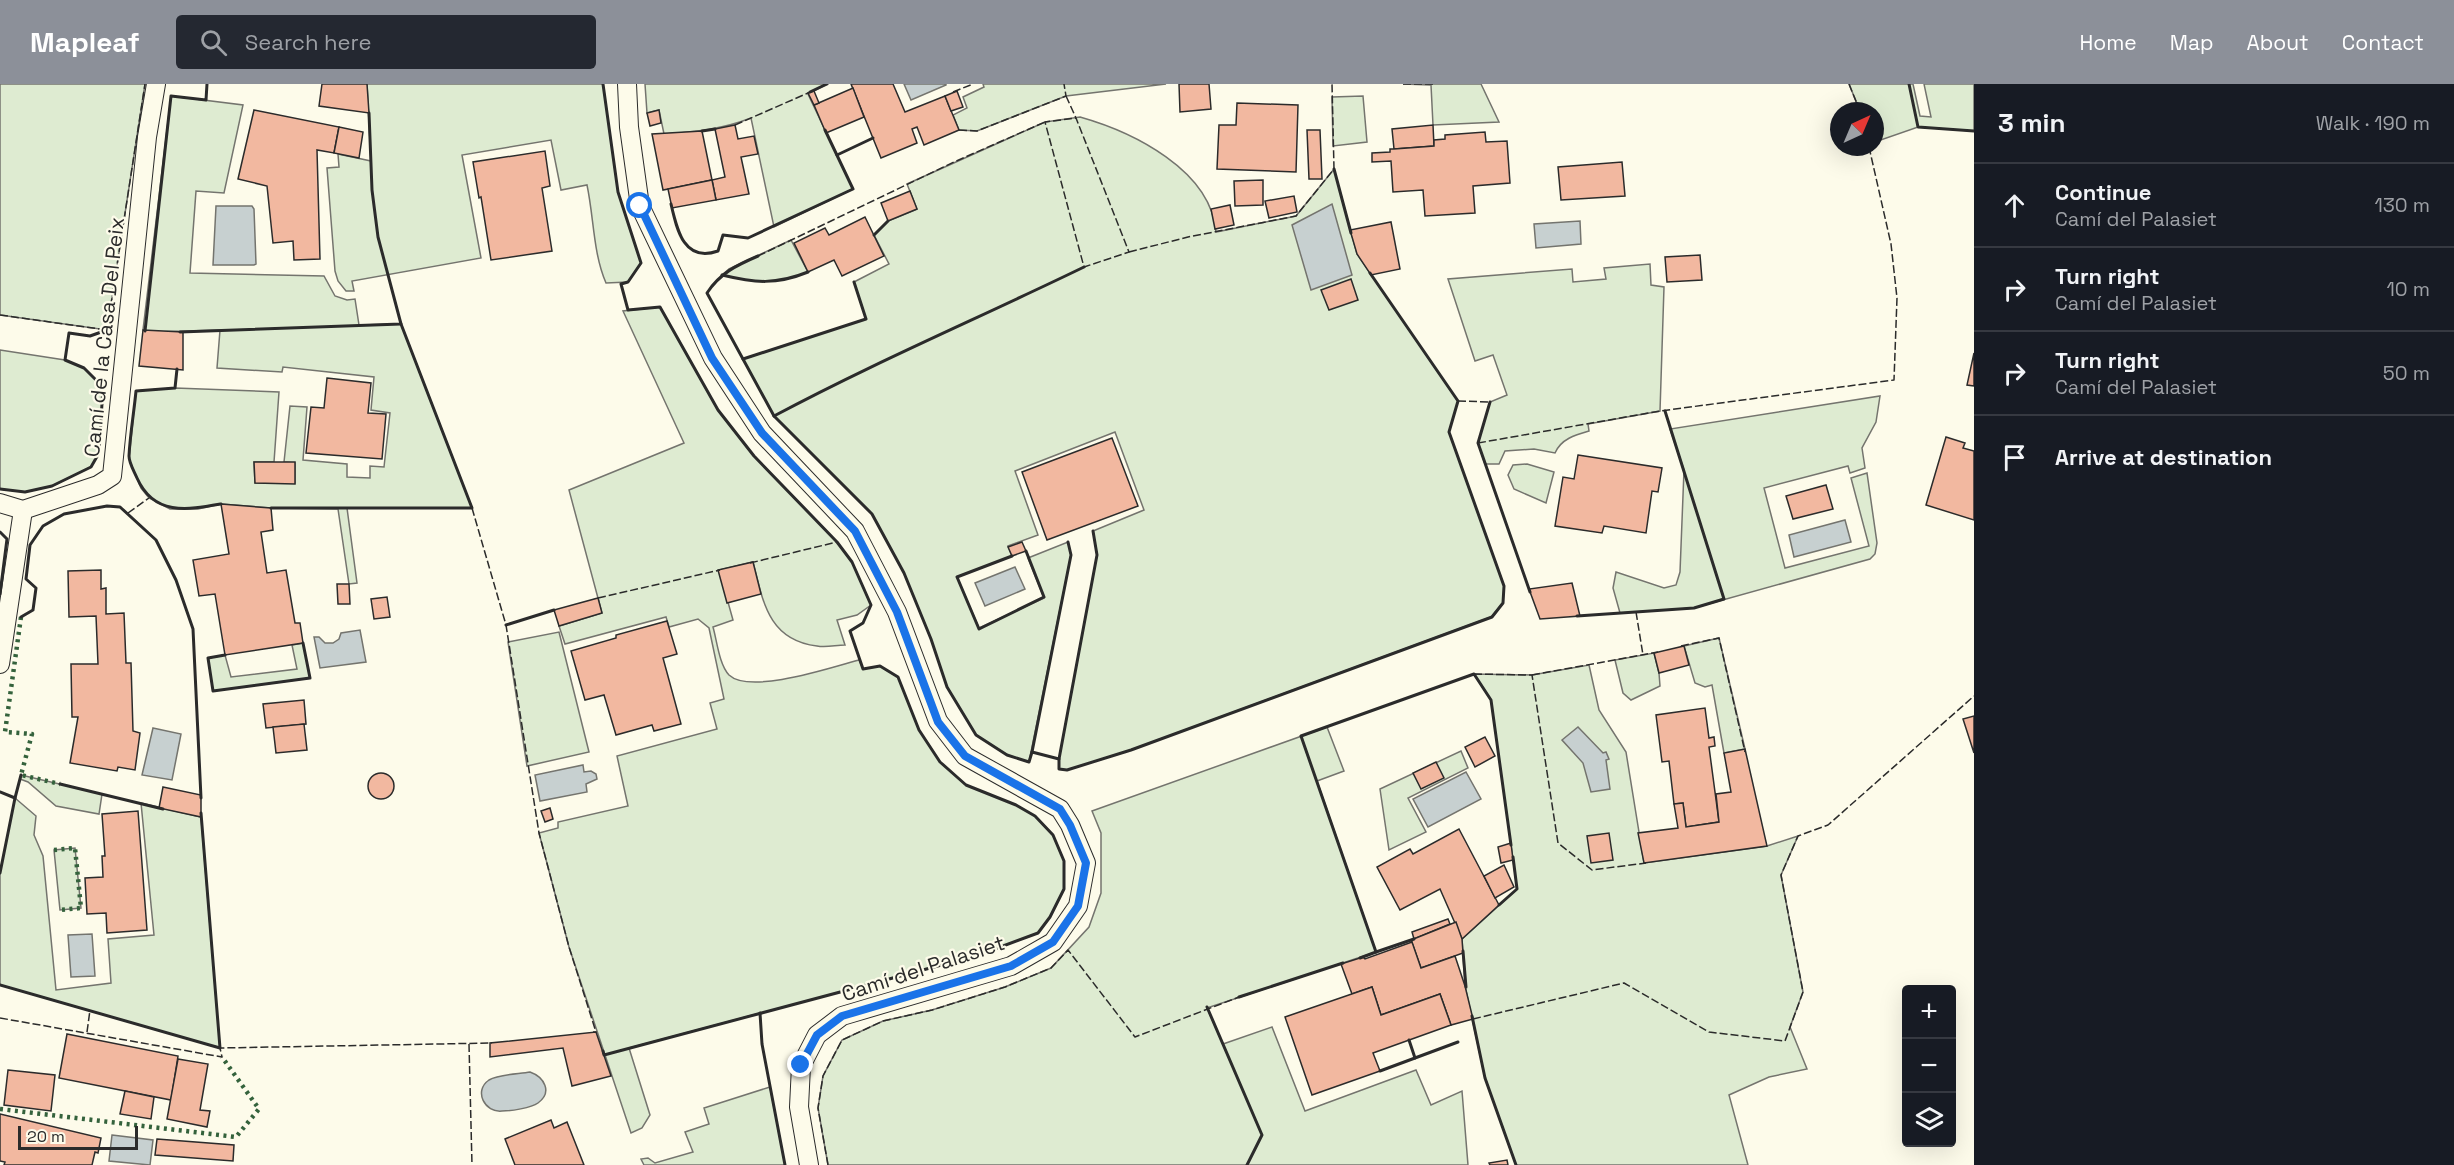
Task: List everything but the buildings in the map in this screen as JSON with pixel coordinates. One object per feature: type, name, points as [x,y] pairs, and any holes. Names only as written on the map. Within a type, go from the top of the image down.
[{"type":"lane","name":"Camí de la Casa Del Peix","points":[[23,510],[98,486],[112,476],[145,149],[156,84]]},
{"type":"lane","name":"Camí del Palasiet","points":[[627,84],[629,127],[640,206],[712,358],[762,433],[855,531],[897,612],[938,722],[965,756],[1060,809],[1070,825],[1086,863],[1078,906],[1053,942],[1011,966],[842,1016],[817,1035],[801,1065],[800,1107],[809,1165]]},
{"type":"lane","points":[[0,503],[23,510],[0,664]]},
{"type":"green space","points":[[0,84],[145,84],[107,330],[0,315]]},
{"type":"green space","points":[[367,84],[603,84],[618,192],[641,263],[628,282],[606,283],[596,248],[587,185],[561,190],[551,140],[462,155],[481,258],[352,281],[354,291],[346,291],[338,281],[335,271],[327,168],[339,167],[338,154],[371,161]]},
{"type":"green space","points":[[645,84],[827,84],[808,94],[853,189],[774,227],[751,118],[709,129],[664,134],[659,110],[647,113]]},
{"type":"green space","points":[[983,84],[1166,84],[1066,96],[977,131],[959,130],[953,115],[967,108],[963,97],[984,87]]},
{"type":"green space","points":[[1403,84],[1481,84],[1499,122],[1433,125],[1431,85]]},
{"type":"green space","points":[[1849,84],[1913,84],[1920,116],[1931,117],[1924,84],[1974,84],[1974,131],[1918,127],[1884,139],[1884,102],[1856,102]]},
{"type":"green space","points":[[171,96],[243,105],[224,193],[196,191],[190,273],[324,276],[335,296],[347,300],[355,299],[359,325],[401,324],[472,508],[347,508],[357,583],[349,584],[338,509],[271,508],[221,504],[198,509],[170,509],[149,498],[141,488],[129,459],[136,391],[175,388],[279,392],[274,462],[254,462],[255,483],[295,483],[295,463],[284,462],[290,406],[307,407],[303,460],[347,464],[347,477],[370,478],[370,466],[384,467],[390,413],[371,410],[374,377],[283,367],[282,372],[217,368],[220,330],[154,332],[143,330]]},
{"type":"green space","points":[[1363,96],[1367,142],[1333,146],[1332,97]]},
{"type":"green space","points":[[1080,117],[1145,144],[1185,172],[1200,190],[1211,210],[1216,232],[1296,216],[1334,169],[1357,254],[1458,401],[1449,432],[1504,586],[1503,603],[1491,617],[1131,750],[1067,770],[1059,769],[1059,759],[1097,555],[1093,531],[1144,510],[1115,432],[1015,471],[1038,535],[1008,546],[1012,556],[957,577],[979,628],[1044,598],[1028,558],[1068,542],[1071,555],[1029,762],[1007,755],[976,735],[947,687],[931,639],[904,573],[872,514],[774,416],[743,359],[866,319],[854,282],[889,264],[874,235],[888,221],[917,209],[907,184],[1045,122]]},
{"type":"green space","points":[[791,240],[808,272],[775,281],[745,280],[722,275],[729,269]]},
{"type":"green space","points":[[1650,264],[1651,285],[1664,287],[1660,411],[1588,424],[1589,431],[1565,441],[1555,453],[1534,449],[1505,451],[1499,464],[1485,464],[1478,443],[1490,402],[1507,395],[1493,355],[1475,361],[1448,279],[1572,269],[1573,282],[1606,279],[1604,268]]},
{"type":"green space","points":[[660,307],[718,410],[754,456],[837,542],[852,562],[871,605],[857,615],[837,620],[845,645],[820,647],[788,636],[778,627],[770,616],[760,591],[753,562],[719,570],[733,620],[713,627],[721,659],[729,675],[740,680],[773,681],[859,660],[863,669],[880,666],[898,677],[919,730],[940,762],[966,785],[1016,805],[1035,816],[1053,835],[1064,861],[1064,889],[1050,917],[1038,933],[979,955],[629,1048],[650,1115],[642,1128],[631,1133],[569,947],[539,833],[558,828],[558,822],[628,806],[617,756],[717,729],[710,703],[724,699],[709,628],[698,619],[669,627],[666,617],[565,644],[559,626],[602,613],[569,490],[684,443],[623,311]]},
{"type":"green space","points":[[0,350],[65,360],[84,368],[103,387],[99,453],[91,467],[52,486],[25,492],[0,489]]},
{"type":"green space","points":[[1880,396],[1876,422],[1862,448],[1865,468],[1850,473],[1848,466],[1764,488],[1785,568],[1869,546],[1851,478],[1867,473],[1877,543],[1875,554],[1870,559],[1694,608],[1620,613],[1613,588],[1616,572],[1664,588],[1676,585],[1680,572],[1684,470],[1670,429]]},
{"type":"green space","points":[[1527,464],[1554,472],[1546,503],[1514,489],[1508,475],[1513,465]]},
{"type":"green space","points":[[559,632],[589,752],[527,766],[508,642]]},
{"type":"green space","points":[[1719,638],[1745,749],[1724,753],[1712,685],[1705,687],[1695,683],[1684,646]]},
{"type":"green space","points":[[303,643],[310,678],[213,691],[208,658],[225,655],[231,677],[297,669],[292,645]]},
{"type":"green space","points":[[1654,653],[1660,686],[1631,700],[1623,693],[1615,660]]},
{"type":"green space","points":[[1589,665],[1599,710],[1626,752],[1644,863],[1767,846],[1798,836],[1781,875],[1803,992],[1790,1027],[1807,1069],[1769,1077],[1729,1095],[1748,1165],[1516,1165],[1485,1078],[1465,986],[1462,939],[1517,889],[1491,700],[1474,674],[1532,675]]},
{"type":"green space","points":[[1327,727],[1344,771],[1317,781],[1376,952],[1207,1008],[1223,1044],[1272,1027],[1305,1111],[1416,1070],[1431,1105],[1462,1091],[1468,1165],[828,1165],[818,1108],[823,1076],[842,1040],[883,1021],[932,1010],[1005,987],[1051,968],[1089,927],[1101,893],[1101,833],[1092,811]]},
{"type":"green space","points":[[1461,751],[1468,768],[1408,798],[1426,832],[1389,850],[1380,789]]},
{"type":"green space","points":[[21,775],[102,794],[99,814],[56,806],[28,782],[20,779]]},
{"type":"green space","points":[[15,798],[36,816],[34,835],[43,856],[56,990],[111,983],[108,939],[154,935],[141,803],[201,817],[220,1048],[0,985],[0,873]]},
{"type":"green space","points":[[75,848],[81,908],[60,910],[54,850]]},
{"type":"green space","points":[[770,1087],[785,1165],[644,1165],[641,1159],[648,1158],[655,1163],[693,1152],[685,1132],[709,1124],[704,1108]]},
{"type":"shaded area","points":[[904,84],[946,84],[946,85],[911,100]]},
{"type":"shaded area","points":[[1332,204],[1352,275],[1311,290],[1292,225]]},
{"type":"shaded area","points":[[216,206],[252,206],[256,264],[213,265]]},
{"type":"shaded area","points":[[1580,221],[1581,244],[1536,248],[1534,224]]},
{"type":"shaded area","points":[[1845,520],[1851,542],[1794,557],[1789,535]]},
{"type":"shaded area","points":[[1015,567],[1025,589],[985,606],[975,583]]},
{"type":"shaded area","points":[[360,630],[366,662],[320,668],[314,637],[319,637],[325,643],[333,643],[339,639],[341,633]]},
{"type":"shaded area","points":[[1578,727],[1603,753],[1606,752],[1609,759],[1606,760],[1610,789],[1591,792],[1583,763],[1562,740]]},
{"type":"shaded area","points":[[153,728],[181,734],[172,780],[142,775]]},
{"type":"shaded area","points":[[583,765],[584,772],[591,771],[596,774],[597,779],[586,784],[587,792],[540,801],[535,775]]},
{"type":"shaded area","points":[[1466,772],[1481,799],[1428,827],[1413,799]]},
{"type":"shaded area","points":[[92,934],[95,976],[71,977],[68,935]]},
{"type":"shaded area","points":[[530,1072],[539,1077],[545,1085],[545,1094],[538,1103],[526,1108],[506,1111],[496,1111],[486,1105],[482,1090],[489,1080],[503,1075]]},
{"type":"shaded area","points":[[112,1135],[153,1140],[150,1165],[109,1161]]},
{"type":"hedge","points":[[21,617],[5,732],[32,734],[21,775],[60,784]]},
{"type":"hedge","points":[[54,850],[75,848],[81,908],[60,910]]},
{"type":"hedge","points":[[0,1109],[236,1137],[259,1109],[222,1057]]},
{"type":"fence","points":[[0,315],[107,330],[145,84]]},
{"type":"fence","points":[[953,92],[973,84]]},
{"type":"fence","points":[[959,130],[977,131],[1066,96],[1064,84]]},
{"type":"fence","points":[[1129,252],[1188,237],[1296,216],[1334,169],[1332,84]]},
{"type":"fence","points":[[1403,84],[1435,84]]},
{"type":"fence","points":[[1849,84],[1856,102]]},
{"type":"fence","points":[[735,125],[808,93]]},
{"type":"fence","points":[[1066,96],[1076,118],[1129,252],[1084,267],[1045,122],[1076,118]]},
{"type":"fence","points":[[758,256],[954,162],[1045,122]]},
{"type":"fence","points":[[1478,443],[1660,411],[1894,380],[1897,298],[1891,244],[1871,156]]},
{"type":"fence","points":[[1458,401],[1490,402]]},
{"type":"fence","points":[[128,513],[149,498]]},
{"type":"fence","points":[[472,508],[506,625],[539,833],[569,947],[596,1032],[593,1032]]},
{"type":"fence","points":[[750,563],[837,542]]},
{"type":"fence","points":[[598,598],[720,570]]},
{"type":"fence","points":[[1636,612],[1643,655]]},
{"type":"fence","points":[[1681,646],[1719,638],[1745,752]]},
{"type":"fence","points":[[1532,675],[1658,652]]},
{"type":"fence","points":[[1474,674],[1532,675],[1558,843],[1592,870],[1646,863]]},
{"type":"fence","points":[[1473,1019],[1624,983],[1709,1032],[1785,1041],[1803,992],[1781,875],[1798,836],[1828,825],[1974,696]]},
{"type":"fence","points":[[828,1165],[818,1108],[823,1076],[842,1040],[883,1021],[932,1010],[1005,987],[1051,968],[1068,950],[1135,1037],[1239,997]]},
{"type":"fence","points":[[87,1032],[90,1010]]},
{"type":"fence","points":[[0,1018],[222,1057],[220,1048],[492,1043]]},
{"type":"fence","points":[[469,1044],[472,1165]]},
{"type":"wall","points":[[145,331],[171,96],[206,100],[207,84]]},
{"type":"wall","points":[[603,84],[618,192],[641,263],[628,282],[621,284],[628,310],[660,307],[718,410],[754,456],[837,542],[852,562],[871,605],[863,623],[850,631],[863,669],[880,666],[898,677],[919,730],[940,762],[966,785],[1016,805],[1035,816],[1053,835],[1064,861],[1064,889],[1050,917],[1038,933],[979,955],[604,1055],[603,1051]]},
{"type":"wall","points":[[810,92],[827,84]]},
{"type":"wall","points":[[1909,84],[1918,127],[1974,131]]},
{"type":"wall","points":[[180,332],[401,324],[378,237],[372,190],[369,113]]},
{"type":"wall","points":[[702,131],[715,129]]},
{"type":"wall","points":[[671,204],[684,242],[697,252],[706,253],[718,251],[723,235],[748,238],[853,189],[825,130]]},
{"type":"wall","points":[[837,155],[873,138]]},
{"type":"wall","points":[[1334,169],[1351,233]]},
{"type":"wall","points":[[874,235],[888,221]]},
{"type":"wall","points":[[758,256],[730,270],[707,293],[774,416],[889,358],[1084,267]]},
{"type":"wall","points":[[722,275],[745,280],[775,281],[808,272]]},
{"type":"wall","points":[[774,416],[872,514],[904,573],[931,639],[947,687],[976,735],[1007,755],[1029,762],[1032,752],[1059,759],[1059,769],[1067,770],[1131,750],[1492,617],[1503,603],[1504,586],[1449,432],[1458,401],[1370,273]]},
{"type":"wall","points":[[743,359],[866,319],[854,282]]},
{"type":"wall","points":[[271,508],[472,508],[401,324]]},
{"type":"wall","points":[[0,489],[25,492],[52,486],[91,467],[99,453],[103,387],[84,368],[65,360],[69,333],[90,336],[107,330]]},
{"type":"wall","points":[[177,369],[175,388],[136,391],[130,461],[144,490],[162,505],[173,508],[196,508],[221,504]]},
{"type":"wall","points":[[1490,402],[1478,443],[1530,592]]},
{"type":"wall","points":[[1577,616],[1694,608],[1724,599],[1665,411]]},
{"type":"wall","points":[[21,617],[33,610],[36,588],[26,579],[30,545],[43,526],[64,514],[107,506],[120,507],[156,540],[176,580],[193,629],[201,798]]},
{"type":"wall","points":[[1059,759],[1097,555],[1093,531]]},
{"type":"wall","points":[[0,532],[7,539],[0,594]]},
{"type":"wall","points":[[1032,752],[1071,555],[1068,542]]},
{"type":"wall","points":[[1012,556],[957,577],[979,629],[1044,597],[1026,551]]},
{"type":"wall","points":[[506,625],[554,610]]},
{"type":"wall","points":[[225,655],[208,658],[213,691],[310,678],[303,643]]},
{"type":"wall","points":[[1360,958],[1376,952],[1301,736],[1474,674],[1491,700],[1511,845]]},
{"type":"wall","points":[[0,792],[15,798],[21,775]]},
{"type":"wall","points":[[60,784],[163,809]]},
{"type":"wall","points":[[0,873],[15,798]]},
{"type":"wall","points":[[0,985],[220,1048],[201,813]]},
{"type":"wall","points":[[1499,905],[1517,889],[1513,857]]},
{"type":"wall","points":[[1376,952],[1414,939]]},
{"type":"wall","points":[[1463,951],[1466,987]]},
{"type":"wall","points":[[1239,997],[1343,963]]},
{"type":"wall","points":[[1207,1007],[1262,1135],[1247,1165]]},
{"type":"wall","points":[[760,1013],[762,1044],[785,1165]]},
{"type":"wall","points":[[1472,1016],[1485,1078],[1516,1165]]},
{"type":"wall","points":[[1409,1040],[1415,1058]]},
{"type":"wall","points":[[1380,1071],[1458,1042]]},
{"type":"route","points":[[640,206],[712,358],[762,433],[855,531],[897,612],[938,722],[965,756],[1060,809],[1070,825],[1086,863],[1078,906],[1053,942],[1011,966],[842,1016],[817,1035],[801,1065]]}]
